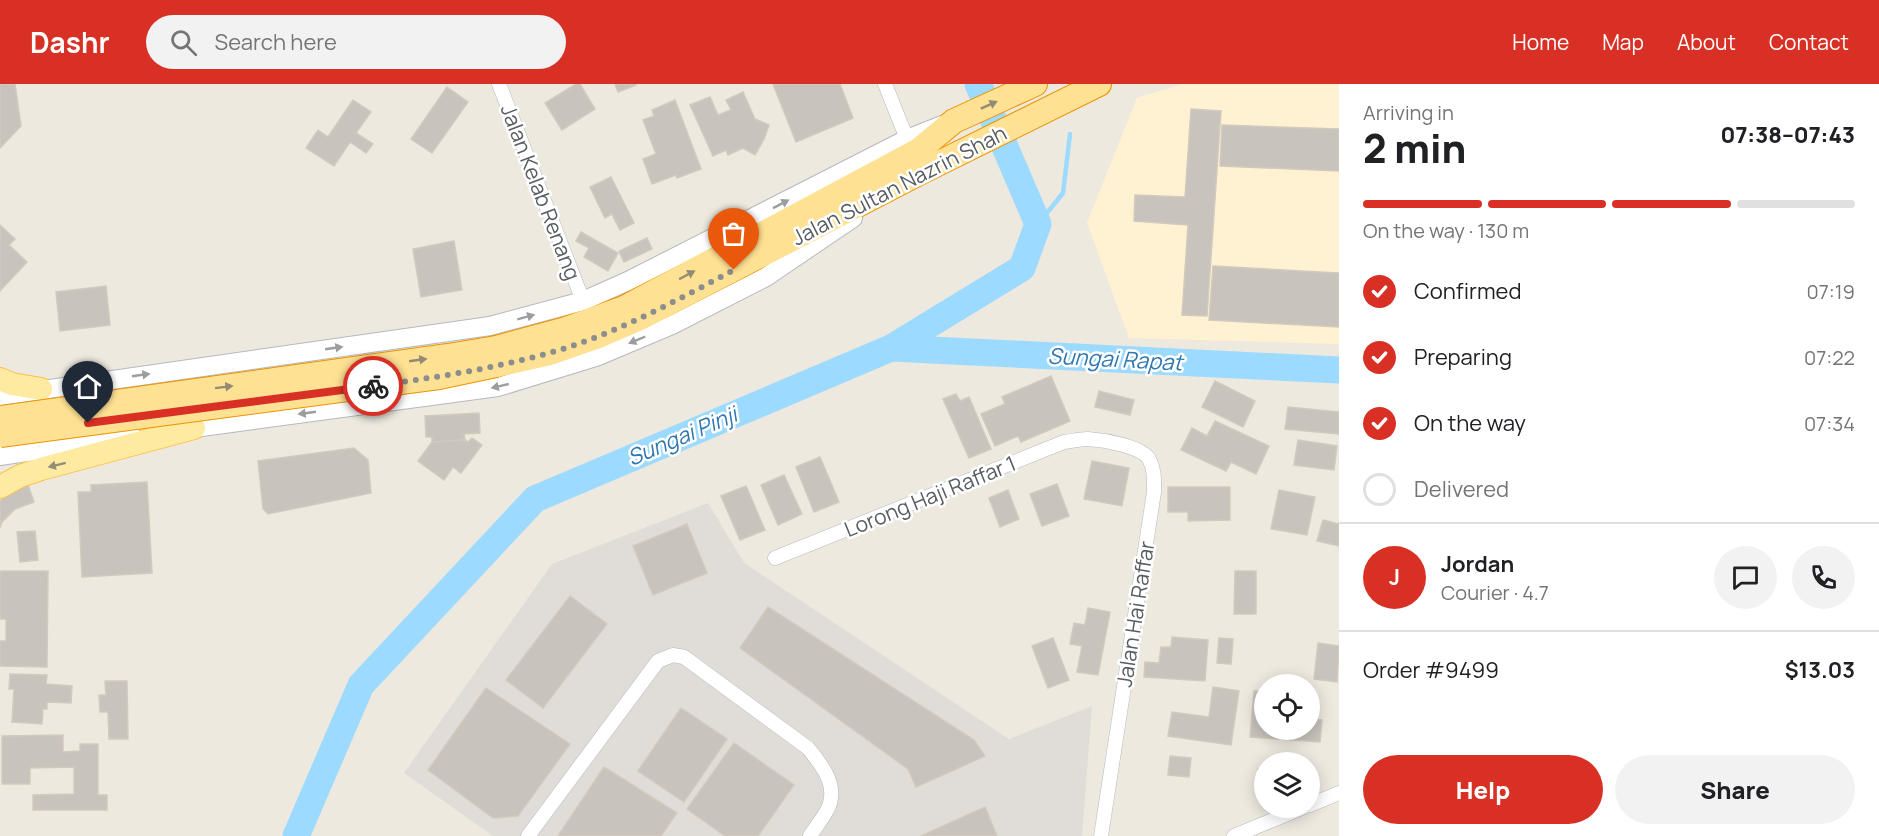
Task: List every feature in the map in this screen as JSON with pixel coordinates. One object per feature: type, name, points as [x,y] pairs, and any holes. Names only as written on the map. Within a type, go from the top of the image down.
[{"type":"highway","name":"Jalan Sultan Nazrin Shah","points":[[0,418],[436,358],[550,353],[638,319],[921,172],[1099,84]]},
{"type":"highway","name":"Jalan Sultan Nazrin Shah","points":[[0,435],[439,377],[624,308],[919,150],[954,121],[1030,87]]},
{"type":"main road","points":[[0,379],[37,389]]},
{"type":"main road","points":[[0,487],[41,469],[194,428]]},
{"type":"street","name":"Jalan Kelab Renang","points":[[499,84],[583,301]]},
{"type":"street","points":[[885,84],[907,139]]},
{"type":"street","points":[[0,396],[490,326],[583,301],[628,281],[907,139],[954,121]]},
{"type":"street","points":[[0,456],[49,447],[498,387],[597,357],[672,325],[766,277],[921,172]]},
{"type":"street","points":[[37,389],[19,412],[24,436],[49,447]]},
{"type":"street","name":"Lorong Haji Raffar 1","points":[[775,558],[1042,450],[1064,442],[1087,439]]},
{"type":"street","name":"Jalan Hai Raffar","points":[[1087,439],[1140,450],[1148,457],[1155,472],[1101,836]]},
{"type":"street","points":[[528,836],[658,662],[673,655],[684,657],[808,748],[822,766],[830,785],[830,804],[810,836]]},
{"type":"street","points":[[1320,801],[1339,793]]},
{"type":"street","points":[[1234,836],[1277,818]]},
{"type":"shaded area","points":[[1182,84],[1339,84],[1339,344],[1129,338],[1087,223],[1137,98]]},
{"type":"shaded area","points":[[708,503],[744,563],[1009,739],[1092,706],[1082,836],[493,836],[404,773],[552,564]]},
{"type":"building","points":[[0,84],[15,84],[21,126],[0,148]]},
{"type":"building","points":[[576,84],[580,84],[595,109],[562,130],[545,103]]},
{"type":"building","points":[[615,84],[636,84],[636,85],[618,92]]},
{"type":"building","points":[[773,84],[840,84],[853,118],[796,142]]},
{"type":"building","points":[[447,87],[468,102],[432,153],[411,139]]},
{"type":"building","points":[[743,92],[755,119],[769,125],[764,139],[755,155],[743,148],[728,155],[726,150],[713,156],[690,105],[710,97],[718,115],[731,110],[726,100]]},
{"type":"building","points":[[353,100],[371,112],[356,133],[373,144],[366,153],[350,142],[334,166],[306,148],[318,130],[328,137]]},
{"type":"building","points":[[675,100],[701,169],[652,184],[643,159],[656,154],[643,120],[654,116],[652,110]]},
{"type":"building","points":[[1191,109],[1221,111],[1207,316],[1182,315],[1188,225],[1134,221],[1135,195],[1185,197]]},
{"type":"building","points":[[1222,125],[1339,129],[1339,171],[1220,166]]},
{"type":"building","points":[[611,177],[634,223],[620,230],[612,214],[605,218],[590,187]]},
{"type":"building","points":[[0,225],[15,239],[9,245],[27,262],[0,291]]},
{"type":"building","points":[[581,232],[618,253],[608,271],[584,257],[589,248],[576,241]]},
{"type":"building","points":[[647,238],[652,249],[624,262],[619,251]]},
{"type":"building","points":[[454,241],[462,290],[421,297],[413,249]]},
{"type":"building","points":[[1213,266],[1339,273],[1339,327],[1209,320]]},
{"type":"building","points":[[106,286],[110,325],[60,331],[56,292]]},
{"type":"building","points":[[1051,376],[1070,421],[1021,442],[1018,436],[995,446],[981,414],[1005,404],[1002,397]]},
{"type":"building","points":[[1215,381],[1255,401],[1243,427],[1202,407]]},
{"type":"building","points":[[1099,391],[1134,400],[1130,415],[1095,407]]},
{"type":"building","points":[[956,394],[960,401],[969,397],[991,449],[969,458],[943,399]]},
{"type":"building","points":[[1288,407],[1339,412],[1339,434],[1285,429]]},
{"type":"building","points":[[479,413],[480,433],[464,434],[465,440],[432,442],[432,437],[426,437],[425,416]]},
{"type":"building","points":[[1215,421],[1269,446],[1256,474],[1231,462],[1226,471],[1181,450],[1192,428],[1207,436]]},
{"type":"building","points":[[472,438],[482,445],[461,473],[453,467],[444,480],[418,461],[432,442],[465,440],[468,442]]},
{"type":"building","points":[[1298,440],[1337,446],[1334,470],[1294,465]]},
{"type":"building","points":[[354,448],[368,460],[371,493],[268,514],[263,509],[258,461]]},
{"type":"building","points":[[820,457],[839,502],[814,512],[796,467]]},
{"type":"building","points":[[1092,461],[1129,468],[1122,506],[1084,499]]},
{"type":"building","points":[[784,475],[802,514],[778,525],[761,485]]},
{"type":"building","points":[[147,482],[152,573],[82,577],[78,492],[91,492],[91,485]]},
{"type":"building","points":[[1057,484],[1069,516],[1042,526],[1030,494]]},
{"type":"building","points":[[28,485],[34,502],[15,509],[2,522],[0,528],[0,501],[6,495]]},
{"type":"building","points":[[746,486],[765,530],[740,540],[721,496]]},
{"type":"building","points":[[1168,487],[1230,487],[1230,520],[1188,521],[1188,512],[1168,512]]},
{"type":"building","points":[[1008,490],[1019,519],[1000,527],[989,498]]},
{"type":"building","points":[[1279,490],[1315,497],[1307,535],[1271,529]]},
{"type":"building","points":[[1323,520],[1339,524],[1339,546],[1317,541]]},
{"type":"building","points":[[687,524],[707,573],[653,595],[633,546]]},
{"type":"building","points":[[35,531],[38,560],[20,562],[17,532]]},
{"type":"building","points":[[0,571],[48,571],[47,667],[0,666],[0,641],[6,641],[6,619],[0,619]]},
{"type":"building","points":[[1235,571],[1256,571],[1256,614],[1234,614]]},
{"type":"building","points":[[570,596],[607,624],[543,708],[506,680]]},
{"type":"building","points":[[768,607],[974,740],[985,756],[916,787],[908,769],[740,648]]},
{"type":"building","points":[[1088,608],[1110,612],[1098,675],[1077,672],[1082,646],[1070,644],[1074,623],[1085,625]]},
{"type":"building","points":[[1172,637],[1208,640],[1205,681],[1144,677],[1145,662],[1159,663],[1161,647],[1171,647]]},
{"type":"building","points":[[1053,638],[1069,680],[1048,688],[1032,646]]},
{"type":"building","points":[[1219,638],[1233,639],[1231,664],[1217,663]]},
{"type":"building","points":[[1318,643],[1339,646],[1337,682],[1320,680],[1320,674],[1315,674]]},
{"type":"building","points":[[10,674],[47,675],[46,684],[72,686],[71,703],[47,702],[47,709],[43,709],[42,724],[12,722],[14,689],[9,689]]},
{"type":"building","points":[[105,681],[127,681],[128,739],[109,739],[108,712],[100,712],[99,695],[106,695]]},
{"type":"building","points":[[1213,687],[1239,691],[1231,745],[1168,736],[1172,712],[1209,717]]},
{"type":"building","points":[[486,688],[570,744],[518,816],[493,818],[428,770]]},
{"type":"building","points":[[1254,691],[1254,737],[1250,737]]},
{"type":"building","points":[[681,708],[727,739],[684,802],[638,771]]},
{"type":"building","points":[[1320,720],[1322,720],[1320,742],[1292,740],[1320,740]]},
{"type":"building","points":[[63,735],[63,752],[80,751],[80,744],[98,744],[98,795],[107,795],[107,810],[33,810],[33,795],[74,794],[74,767],[30,768],[30,784],[2,784],[2,736]]},
{"type":"building","points":[[734,743],[794,785],[758,836],[725,836],[687,809]]},
{"type":"building","points":[[1170,756],[1191,758],[1189,777],[1168,775]]},
{"type":"building","points":[[604,767],[677,813],[661,836],[558,836]]},
{"type":"building","points":[[985,807],[997,836],[921,836]]},
{"type":"waterway","name":"Sungai Pinji","points":[[296,836],[361,685],[535,499],[891,348],[1022,268],[1038,224],[978,84]]},
{"type":"waterway","points":[[1038,224],[1063,193],[1070,134]]},
{"type":"waterway","name":"Sungai Rapat","points":[[891,348],[1339,370]]},
{"type":"way so far","points":[[373,386],[439,377],[550,353],[638,319],[734,270]]},
{"type":"route","points":[[88,423],[373,386]]}]
